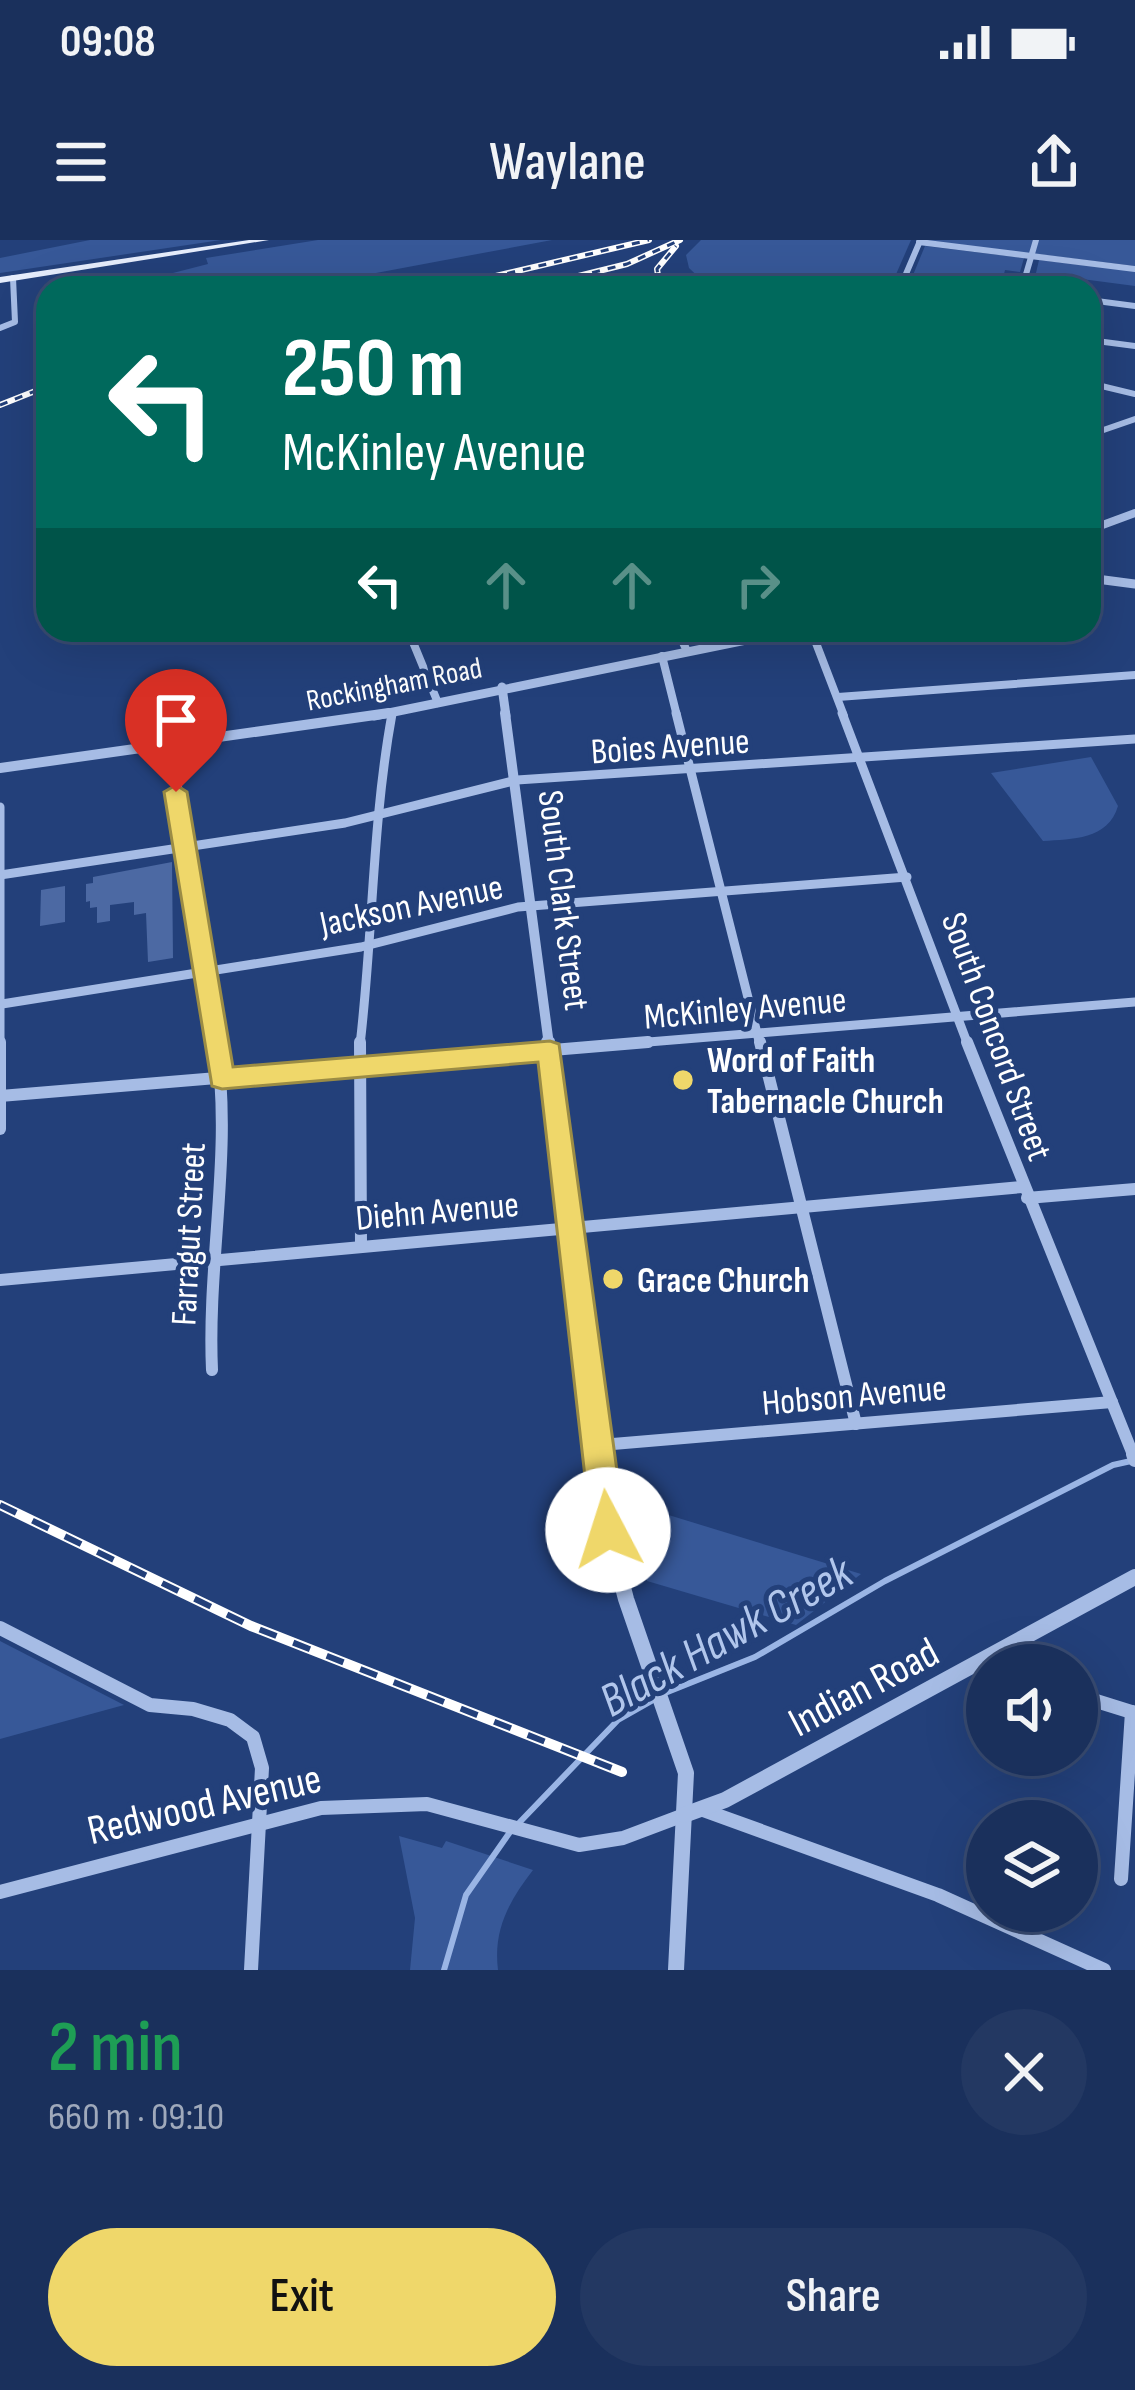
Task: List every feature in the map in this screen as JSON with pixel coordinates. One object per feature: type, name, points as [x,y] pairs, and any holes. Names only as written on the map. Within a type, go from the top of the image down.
[{"type":"main road","points":[[0,280],[265,240]]},
{"type":"street","points":[[1025,276],[1036,240]]},
{"type":"street","points":[[905,276],[920,241],[1135,268]]},
{"type":"street","points":[[0,328],[16,322],[13,278]]},
{"type":"street","points":[[1101,302],[1135,306]]},
{"type":"street","points":[[1101,342],[1135,346]]},
{"type":"street","points":[[1101,386],[1135,394]]},
{"type":"street","points":[[1101,432],[1135,419]]},
{"type":"street","points":[[1101,526],[1135,513]]},
{"type":"street","points":[[1101,580],[1135,584]]},
{"type":"street","points":[[413,642],[438,703]]},
{"type":"street","points":[[683,642],[687,651]]},
{"type":"street","name":"Rockingham Road","points":[[0,767],[392,713],[733,642]]},
{"type":"street","name":"South Concord Street","points":[[816,642],[1025,1192],[1135,1460]]},
{"type":"street","points":[[662,656],[856,1424]]},
{"type":"street","points":[[838,697],[1135,675]]},
{"type":"street","name":"South Clark Street","points":[[502,687],[601,1445],[608,1530],[626,1598],[686,1773],[692,1812],[676,1970]]},
{"type":"street","points":[[361,1246],[357,1067],[392,713]]},
{"type":"street","name":"Boies Avenue","points":[[1,875],[379,817],[517,780],[1135,739]]},
{"type":"street","name":"Farragut Street","points":[[171,744],[222,1078],[212,1370]]},
{"type":"street","points":[[0,807],[0,1129]]},
{"type":"street","name":"Jackson Avenue","points":[[2,1004],[372,943],[533,906],[907,878]]},
{"type":"street","name":"McKinley Avenue","points":[[2,1096],[1135,1002]]},
{"type":"street","name":"Diehn Avenue","points":[[0,1280],[800,1207],[1135,1189]]},
{"type":"street","name":"Hobson Avenue","points":[[601,1445],[1112,1402]]},
{"type":"street","name":"Indian Road","points":[[1028,1644],[1135,1577]]},
{"type":"street","points":[[0,1628],[150,1705],[193,1708],[230,1720],[253,1737],[262,1768],[250,1970]]},
{"type":"street","name":"Indian Road","points":[[692,1812],[966,1678]]},
{"type":"street","points":[[1098,1702],[1133,1713],[1121,1879]]},
{"type":"street","name":"Redwood Avenue","points":[[0,1892],[321,1808],[427,1804],[579,1845],[623,1838],[692,1812]]},
{"type":"street","points":[[692,1812],[938,1895],[1104,1970]]},
{"type":"shaded area","points":[[90,240],[221,240],[0,273],[0,258]]},
{"type":"shaded area","points":[[318,240],[552,240],[360,276],[165,275],[208,264],[206,258]]},
{"type":"shaded area","points":[[701,240],[911,240],[895,276],[697,276],[686,255]]},
{"type":"shaded area","points":[[928,240],[1135,240],[1135,266],[928,241]]},
{"type":"shaded area","points":[[925,246],[1024,258],[1020,272],[1005,270],[1004,276],[913,275]]},
{"type":"shaded area","points":[[1039,260],[1135,271],[1135,286],[1101,282],[1101,276],[1036,273]]},
{"type":"shaded area","points":[[1091,757],[1118,806],[1106,826],[1077,838],[1043,841],[991,773]]},
{"type":"shaded area","points":[[636,1505],[861,1574],[796,1625],[647,1581]]},
{"type":"shaded area","points":[[0,1641],[124,1705],[0,1739]]},
{"type":"shaded area","points":[[399,1836],[442,1848],[446,1841],[533,1870],[505,1917],[498,1942],[498,1970],[410,1970],[415,1918]]},
{"type":"building","points":[[172,862],[173,958],[148,962],[146,913],[134,915],[134,902],[110,905],[110,921],[97,923],[97,907],[90,908],[90,901],[86,902],[86,884],[93,883],[93,877]]},
{"type":"building","points":[[65,886],[65,922],[40,926],[41,890]]},
{"type":"waterway","name":"Black Hawk Creek","points":[[665,1693],[755,1657],[885,1581],[1113,1465],[1131,1461]]},
{"type":"waterway","name":"Black Hawk Creek","points":[[518,1824],[618,1720],[655,1699]]},
{"type":"waterway","name":"Black Hawk Creek","points":[[444,1970],[466,1895],[510,1832]]},
{"type":"railway","points":[[496,276],[649,240]]},
{"type":"railway","points":[[578,276],[627,264],[680,240]]},
{"type":"railway","points":[[658,276],[657,269],[676,246]]},
{"type":"railway","points":[[0,405],[36,391]]},
{"type":"railway","points":[[0,1505],[251,1626],[622,1772]]},
{"type":"place","name":"Word of Faith Tabernacle Church","points":[[683,1080]]},
{"type":"place","name":"Grace Church","points":[[613,1279]]},
{"type":"route","points":[[176,792],[222,1078],[550,1051],[608,1530]]}]
